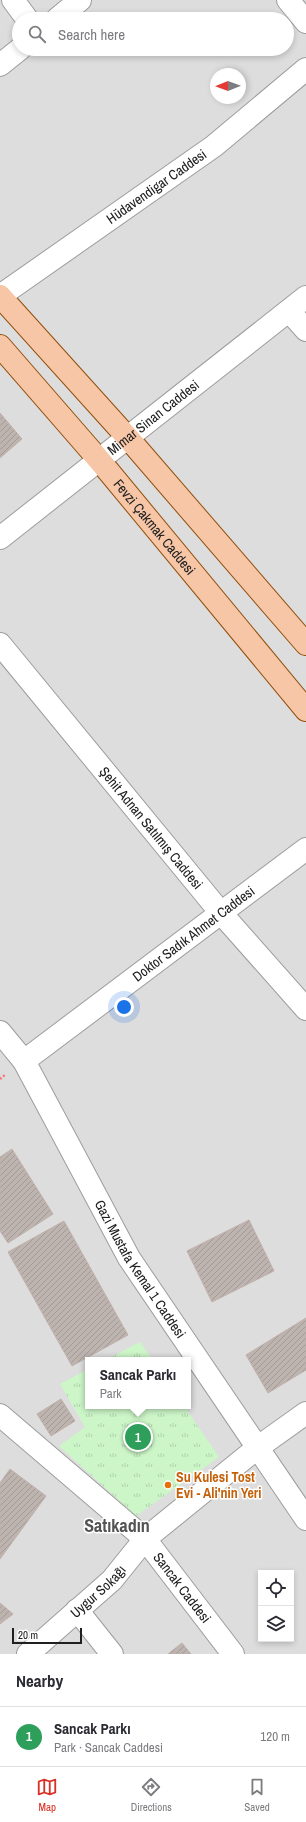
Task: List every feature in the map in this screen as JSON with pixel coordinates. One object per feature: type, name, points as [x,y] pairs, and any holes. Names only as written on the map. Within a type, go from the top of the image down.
[{"type":"main road","points":[[0,296],[128,438],[306,644]]},
{"type":"main road","name":"Fevzi Çakmak Caddesi","points":[[0,346],[100,460],[306,710]]},
{"type":"street","points":[[13,0],[22,12]]},
{"type":"street","points":[[65,12],[80,0]]},
{"type":"street","points":[[288,0],[306,22]]},
{"type":"street","points":[[0,66],[12,56]]},
{"type":"street","name":"Hüdavendigar Caddesi","points":[[0,296],[214,146],[306,69]]},
{"type":"street","name":"Mimar Sinan Caddesi","points":[[0,538],[306,297]]},
{"type":"street","points":[[289,311],[306,330]]},
{"type":"street","name":"Şehit Adnan Satılmış Caddesi","points":[[0,644],[221,913],[306,1009]]},
{"type":"street","name":"Doktor Sadık Ahmet Caddesi","points":[[24,1061],[306,850]]},
{"type":"street","name":"Gazi Mustafa Kemal 1 Caddesi","points":[[0,1032],[24,1061],[129,1258],[306,1519]]},
{"type":"street","name":"Uygur Sokağı","points":[[28,1654],[112,1580],[146,1539],[257,1448],[306,1413]]},
{"type":"street","name":"Sancak Caddesi","points":[[0,1415],[146,1539],[234,1654]]},
{"type":"street","points":[[77,1610],[112,1654]]},
{"type":"shaded area","points":[[0,0],[306,0],[306,1654],[0,1654]]},
{"type":"green space","points":[[140,1342],[151,1357],[112,1357]]},
{"type":"green space","points":[[85,1371],[85,1409],[186,1409],[219,1457],[136,1516],[59,1446],[85,1427],[60,1384]]},
{"type":"building","points":[[0,413],[22,439],[0,458]]},
{"type":"building","points":[[12,1149],[53,1214],[8,1243],[0,1231],[0,1157]]},
{"type":"building","points":[[249,1220],[274,1271],[212,1302],[187,1251]]},
{"type":"building","points":[[64,1221],[128,1335],[88,1357],[85,1357],[85,1359],[72,1366],[8,1252]]},
{"type":"building","points":[[306,1318],[306,1370],[268,1393],[246,1355]]},
{"type":"building","points":[[61,1399],[75,1421],[51,1436],[37,1414]]},
{"type":"building","points":[[10,1469],[46,1496],[0,1559],[0,1483]]},
{"type":"building","points":[[0,1603],[13,1614],[0,1624]]},
{"type":"building","points":[[182,1643],[191,1654],[168,1654]]},
{"type":"place","name":"Sancak Parkı","points":[[138,1437]]},
{"type":"place","name":"Su Kulesi Tost Evi - Ali'nin Yeri","points":[[168,1485]]},
{"type":"district","name":"Satıkadın","points":[[117,1525]]}]
